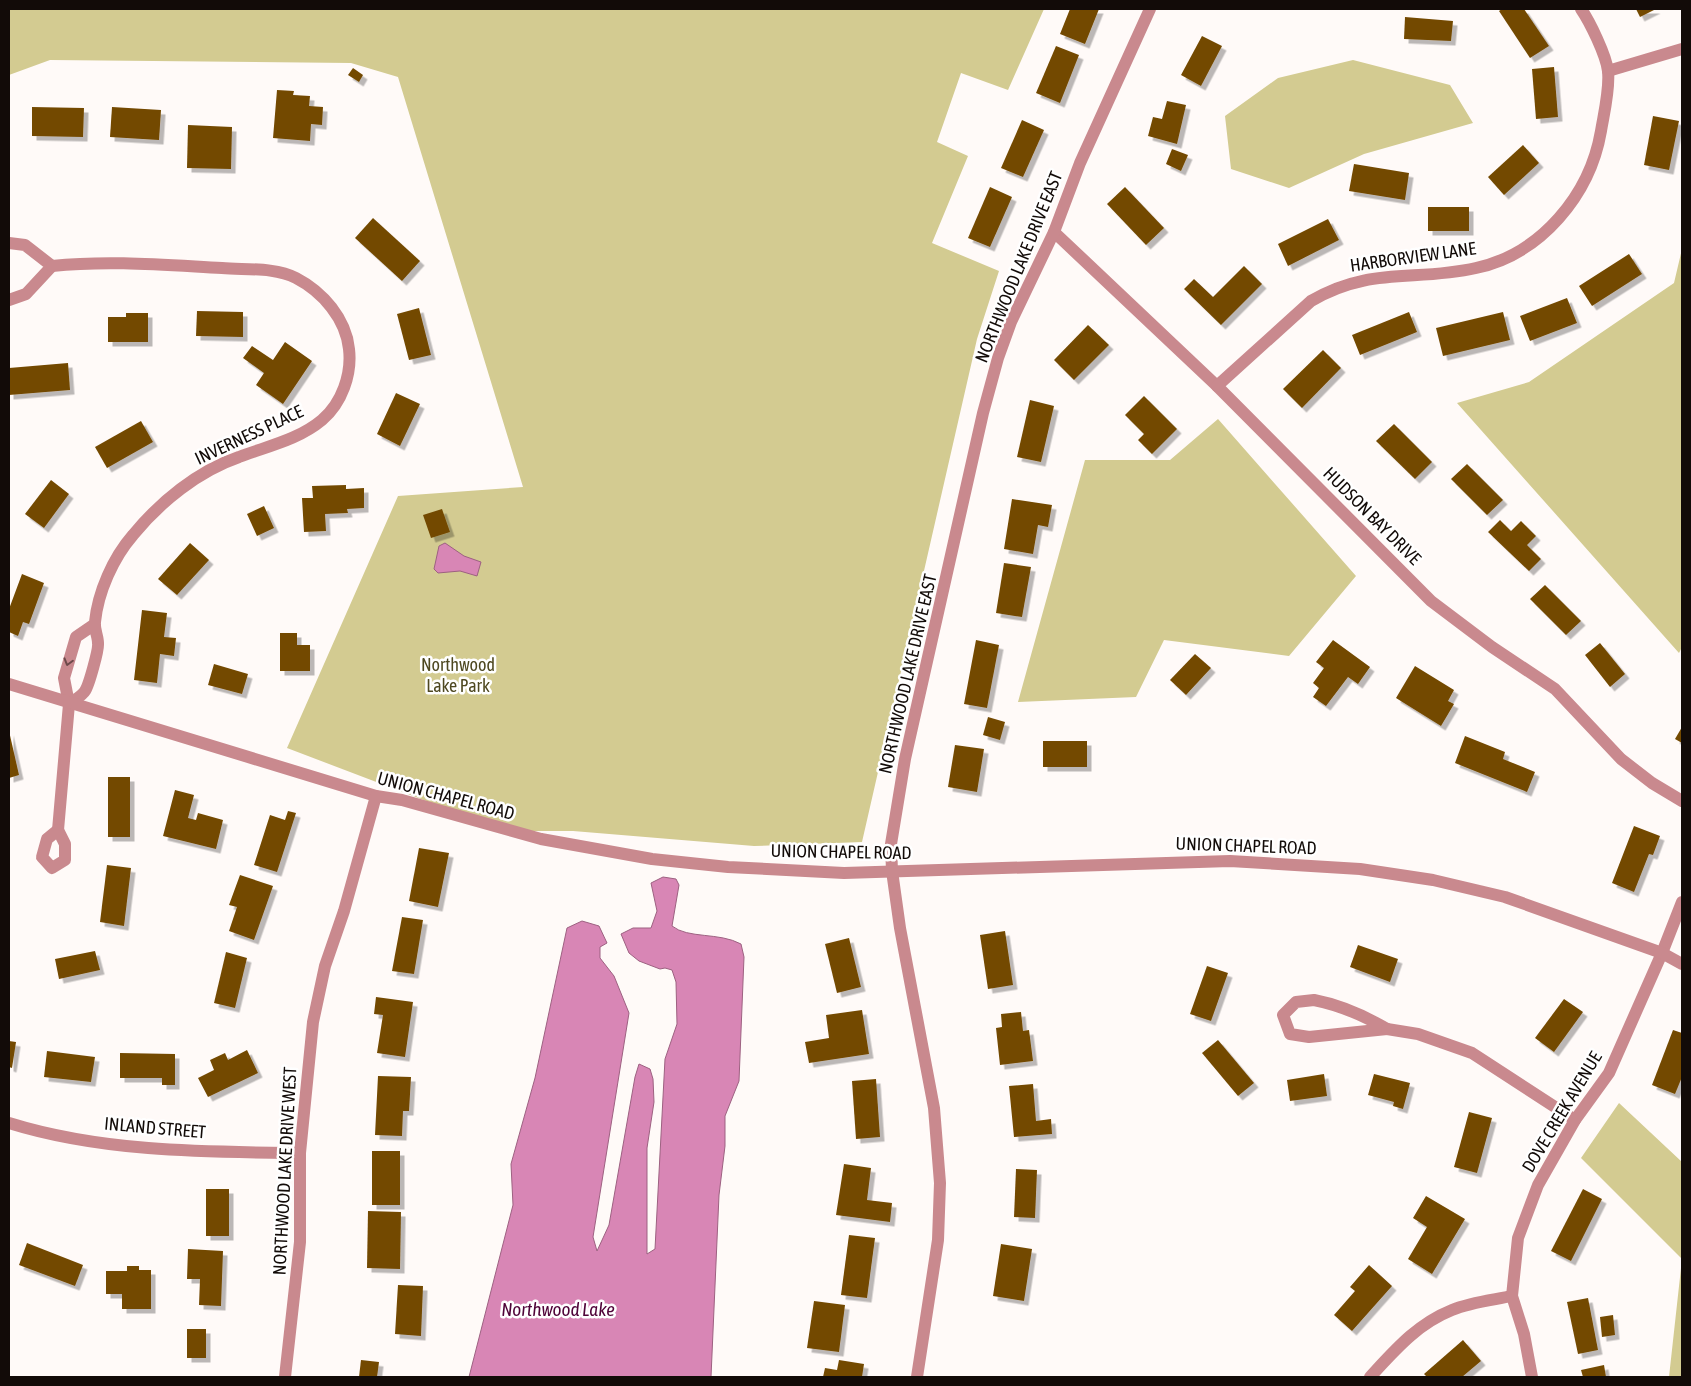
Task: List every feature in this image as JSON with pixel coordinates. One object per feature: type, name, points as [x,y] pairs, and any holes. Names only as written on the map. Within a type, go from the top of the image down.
[{"type":"street","name":"NORTHWOOD LAKE DRIVE EAST","points":[[917,1377],[938,1240],[940,1183],[928,1072],[913,1000],[892,871],[891,844],[904,759],[983,413],[998,358],[1011,322],[1054,232],[1080,163],[1150,9]]},
{"type":"street","name":"HARBORVIEW LANE","points":[[1217,386],[1311,301],[1328,291],[1364,278],[1476,268],[1511,256],[1542,237],[1566,211],[1585,180],[1599,146],[1608,71],[1588,19],[1581,9]]},
{"type":"street","points":[[1608,71],[1682,49]]},
{"type":"street","name":"HUDSON BAY DRIVE","points":[[1054,232],[1217,386],[1432,601],[1492,647],[1555,689],[1621,759],[1652,783],[1682,801]]},
{"type":"street","points":[[9,243],[25,245],[52,266],[26,294],[9,300]]},
{"type":"street","name":"INVERNESS PLACE","points":[[52,266],[85,263],[151,264],[264,271],[295,278],[316,292],[340,319],[349,346],[348,373],[343,391],[334,407],[322,420],[290,440],[238,457],[188,484],[158,508],[132,536],[121,551],[104,586],[95,624],[98,644],[85,690],[69,704]]},
{"type":"street","points":[[58,830],[69,704],[64,678],[76,637],[95,624]]},
{"type":"street","name":"UNION CHAPEL ROAD","points":[[9,684],[69,704],[376,796],[402,800],[541,839],[652,859],[728,867],[844,873],[1230,860],[1360,869],[1433,880],[1505,897],[1662,953],[1682,964]]},
{"type":"street","name":"NORTHWOOD LAKE DRIVE WEST","points":[[285,1377],[300,1242],[300,1154],[314,1022],[323,975],[376,796]]},
{"type":"street","name":"DOVE CREEK AVENUE","points":[[1532,1377],[1524,1334],[1512,1296],[1518,1238],[1538,1185],[1574,1120],[1599,1089],[1609,1073],[1662,953],[1682,902]]},
{"type":"street","points":[[1387,1029],[1364,1016],[1314,1000],[1296,1002],[1283,1015],[1290,1034],[1309,1037],[1387,1029],[1418,1034],[1472,1053],[1574,1120]]},
{"type":"street","name":"INLAND STREET","points":[[9,1123],[62,1136],[118,1144],[174,1149],[300,1154]]},
{"type":"street","points":[[1370,1377],[1405,1339],[1419,1327],[1453,1310],[1512,1296]]},
{"type":"green space","name":"Northwood Lake Park","points":[[9,9],[1044,9],[1008,90],[961,73],[937,142],[968,156],[932,243],[999,271],[977,339],[862,842],[754,846],[573,831],[505,831],[287,748],[398,496],[523,487],[398,77],[351,63],[50,60],[9,75]]},
{"type":"green space","points":[[1353,60],[1450,85],[1473,123],[1364,154],[1289,188],[1231,169],[1225,116],[1278,78]]},
{"type":"green space","points":[[1682,249],[1682,647],[1679,653],[1457,403],[1529,382],[1674,283]]},
{"type":"green space","points":[[1218,419],[1356,576],[1289,656],[1164,640],[1136,697],[1018,702],[1085,460],[1170,460]]},
{"type":"green space","points":[[1619,1103],[1682,1162],[1682,1259],[1581,1158]]},
{"type":"green space","points":[[1682,1259],[1682,1377],[1669,1377]]},
{"type":"water","points":[[445,543],[464,556],[481,562],[477,576],[460,571],[438,573],[434,569],[439,546]]},
{"type":"water","name":"Northwood Lake","points":[[663,877],[676,879],[679,885],[672,926],[686,933],[732,940],[741,944],[744,957],[739,1081],[725,1116],[725,1146],[719,1195],[711,1377],[469,1377],[513,1205],[511,1164],[535,1078],[567,928],[582,921],[599,926],[607,943],[600,947],[600,958],[614,976],[629,1013],[593,1237],[597,1251],[609,1225],[635,1077],[639,1064],[650,1069],[653,1079],[654,1102],[647,1148],[647,1254],[655,1249],[665,1059],[677,1024],[676,982],[672,970],[660,969],[639,961],[629,953],[621,934],[633,928],[651,928],[657,911],[651,883]]},
{"type":"building","points":[[1070,9],[1099,9],[1085,44],[1060,34]]},
{"type":"building","points":[[1502,9],[1524,9],[1549,46],[1530,58],[1499,11]]},
{"type":"building","points":[[1636,9],[1656,9],[1640,17]]},
{"type":"building","points":[[1405,17],[1453,21],[1451,41],[1404,39]]},
{"type":"building","points":[[1202,36],[1222,46],[1201,86],[1181,75]]},
{"type":"building","points":[[1056,46],[1079,55],[1060,103],[1036,93]]},
{"type":"building","points":[[1554,67],[1558,117],[1536,119],[1532,69]]},
{"type":"building","points":[[353,68],[363,75],[359,82],[348,75]]},
{"type":"building","points":[[277,90],[294,91],[293,95],[310,96],[309,106],[323,107],[322,125],[311,124],[310,141],[273,138]]},
{"type":"building","points":[[1167,101],[1186,105],[1177,144],[1148,136],[1153,117],[1162,119]]},
{"type":"building","points":[[32,107],[84,108],[83,137],[32,136]]},
{"type":"building","points":[[112,107],[161,110],[159,140],[110,137]]},
{"type":"building","points":[[1653,116],[1679,121],[1669,170],[1644,165]]},
{"type":"building","points":[[1022,120],[1044,130],[1023,177],[1001,168]]},
{"type":"building","points":[[188,125],[232,127],[231,169],[187,168]]},
{"type":"building","points":[[1523,145],[1539,163],[1504,195],[1488,177]]},
{"type":"building","points":[[1172,149],[1188,155],[1181,171],[1166,164]]},
{"type":"building","points":[[1354,164],[1409,173],[1405,200],[1349,191]]},
{"type":"building","points":[[990,187],[1012,197],[990,247],[968,238]]},
{"type":"building","points":[[1125,187],[1164,228],[1146,245],[1107,204]]},
{"type":"building","points":[[1428,207],[1469,207],[1469,231],[1428,231]]},
{"type":"building","points":[[373,218],[420,261],[402,281],[355,238]]},
{"type":"building","points":[[1328,219],[1339,240],[1288,266],[1278,244]]},
{"type":"building","points":[[1629,254],[1642,274],[1592,306],[1579,286]]},
{"type":"building","points":[[1244,266],[1262,284],[1221,325],[1184,289],[1194,279],[1213,297]]},
{"type":"building","points":[[1567,298],[1577,323],[1530,341],[1520,316]]},
{"type":"building","points":[[419,308],[431,355],[409,360],[397,314]]},
{"type":"building","points":[[197,311],[243,312],[243,337],[196,336]]},
{"type":"building","points":[[1409,312],[1417,332],[1360,355],[1352,335]]},
{"type":"building","points":[[1503,312],[1510,340],[1443,356],[1436,328]]},
{"type":"building","points":[[126,313],[148,313],[148,342],[108,342],[108,317],[126,317]]},
{"type":"building","points":[[1088,325],[1109,345],[1074,380],[1054,360]]},
{"type":"building","points":[[285,342],[312,361],[283,404],[256,385],[264,373],[243,358],[252,346],[273,360]]},
{"type":"building","points":[[1323,350],[1341,368],[1302,408],[1283,389]]},
{"type":"building","points":[[68,363],[70,390],[9,395],[9,368]]},
{"type":"building","points":[[396,393],[420,404],[400,446],[377,434]]},
{"type":"building","points":[[1144,396],[1177,429],[1152,454],[1138,440],[1144,434],[1125,415]]},
{"type":"building","points":[[1030,400],[1054,406],[1041,462],[1017,457]]},
{"type":"building","points":[[141,421],[153,442],[107,468],[95,447]]},
{"type":"building","points":[[1394,424],[1432,462],[1415,479],[1376,441]]},
{"type":"building","points":[[1467,464],[1503,500],[1487,515],[1451,479]]},
{"type":"building","points":[[51,480],[69,494],[44,528],[25,514]]},
{"type":"building","points":[[346,485],[346,489],[364,488],[364,508],[347,509],[348,513],[325,514],[326,531],[304,532],[302,498],[313,498],[312,486]]},
{"type":"building","points":[[1012,499],[1052,505],[1048,527],[1038,525],[1033,554],[1004,549]]},
{"type":"building","points":[[264,506],[274,528],[257,536],[247,514]]},
{"type":"building","points":[[442,509],[450,532],[431,538],[423,515]]},
{"type":"building","points":[[1500,520],[1511,531],[1521,521],[1536,536],[1527,545],[1541,559],[1529,571],[1488,532]]},
{"type":"building","points":[[190,543],[209,560],[177,595],[158,579]]},
{"type":"building","points":[[1004,563],[1031,567],[1022,617],[996,613]]},
{"type":"building","points":[[22,574],[44,583],[29,624],[23,622],[18,636],[9,632],[9,609]]},
{"type":"building","points":[[1545,585],[1581,621],[1566,635],[1530,599]]},
{"type":"building","points":[[142,610],[167,613],[164,637],[176,638],[174,656],[160,654],[157,683],[134,680]]},
{"type":"building","points":[[280,633],[297,633],[297,645],[310,645],[310,671],[280,671]]},
{"type":"building","points":[[976,640],[999,645],[987,708],[964,704]]},
{"type":"building","points":[[1333,640],[1370,667],[1358,684],[1348,677],[1326,706],[1313,697],[1319,688],[1313,683],[1324,668],[1316,662]]},
{"type":"building","points":[[1600,643],[1625,674],[1610,687],[1585,655]]},
{"type":"building","points":[[1195,654],[1211,668],[1186,695],[1170,680]]},
{"type":"building","points":[[214,664],[248,674],[242,694],[208,685]]},
{"type":"building","points":[[1415,666],[1454,690],[1448,701],[1454,704],[1441,726],[1396,698]]},
{"type":"building","points":[[988,717],[1005,722],[1000,740],[983,735]]},
{"type":"building","points":[[1682,727],[1682,743],[1675,739]]},
{"type":"building","points":[[9,731],[19,775],[9,778]]},
{"type":"building","points":[[1465,736],[1505,752],[1503,759],[1535,772],[1527,792],[1455,763]]},
{"type":"building","points":[[1043,741],[1087,741],[1087,767],[1043,767]]},
{"type":"building","points":[[955,745],[984,749],[977,792],[948,787]]},
{"type":"building","points":[[108,777],[130,777],[130,837],[108,837]]},
{"type":"building","points":[[175,790],[194,795],[188,818],[196,820],[198,813],[223,820],[216,849],[163,836]]},
{"type":"building","points":[[288,811],[296,813],[277,872],[254,865],[270,815],[285,820]]},
{"type":"building","points":[[1634,826],[1660,836],[1653,855],[1649,854],[1634,892],[1612,883]]},
{"type":"building","points":[[419,848],[449,853],[438,907],[409,901]]},
{"type":"building","points":[[107,865],[131,868],[124,926],[100,922]]},
{"type":"building","points":[[240,875],[273,886],[254,940],[229,931],[237,907],[229,905]]},
{"type":"building","points":[[402,917],[423,920],[414,974],[392,971]]},
{"type":"building","points":[[1005,931],[1013,985],[988,989],[980,935]]},
{"type":"building","points":[[849,938],[861,987],[837,993],[825,944]]},
{"type":"building","points":[[1358,945],[1398,959],[1390,982],[1350,967]]},
{"type":"building","points":[[95,951],[100,970],[59,979],[55,959]]},
{"type":"building","points":[[226,952],[247,958],[235,1008],[214,1003]]},
{"type":"building","points":[[1207,966],[1228,973],[1211,1021],[1190,1014]]},
{"type":"building","points":[[376,997],[413,1002],[405,1057],[377,1053],[383,1015],[374,1014]]},
{"type":"building","points":[[1564,999],[1583,1012],[1554,1052],[1535,1038]]},
{"type":"building","points":[[862,1010],[869,1054],[809,1063],[805,1042],[829,1038],[826,1015]]},
{"type":"building","points":[[1021,1012],[1023,1031],[1029,1030],[1033,1061],[1000,1065],[996,1028],[1002,1027],[1001,1014]]},
{"type":"building","points":[[1673,1030],[1682,1033],[1682,1077],[1675,1094],[1652,1085]]},
{"type":"building","points":[[1218,1040],[1254,1083],[1238,1096],[1202,1053]]},
{"type":"building","points":[[9,1041],[16,1042],[12,1068],[9,1067]]},
{"type":"building","points":[[247,1050],[258,1073],[208,1097],[198,1078],[214,1070],[210,1060],[225,1053],[228,1060]]},
{"type":"building","points":[[47,1051],[95,1057],[91,1082],[44,1077]]},
{"type":"building","points":[[120,1053],[175,1054],[175,1085],[162,1085],[162,1078],[120,1078]]},
{"type":"building","points":[[1324,1074],[1327,1096],[1290,1101],[1287,1080]]},
{"type":"building","points":[[1374,1074],[1410,1083],[1403,1109],[1393,1106],[1394,1102],[1368,1095]]},
{"type":"building","points":[[378,1076],[411,1077],[409,1111],[403,1111],[402,1136],[375,1135]]},
{"type":"building","points":[[876,1079],[880,1137],[856,1139],[852,1081]]},
{"type":"building","points":[[1033,1084],[1036,1121],[1051,1119],[1052,1134],[1014,1137],[1009,1086]]},
{"type":"building","points":[[1469,1112],[1492,1118],[1477,1173],[1454,1167]]},
{"type":"building","points":[[372,1151],[400,1151],[400,1205],[372,1205]]},
{"type":"building","points":[[844,1164],[871,1168],[867,1200],[892,1203],[890,1222],[836,1215]]},
{"type":"building","points":[[1016,1169],[1037,1170],[1035,1218],[1014,1217]]},
{"type":"building","points":[[206,1189],[229,1189],[229,1236],[206,1236]]},
{"type":"building","points":[[1583,1189],[1602,1199],[1571,1261],[1551,1251]]},
{"type":"building","points":[[1426,1196],[1465,1219],[1432,1274],[1408,1259],[1427,1227],[1413,1218]]},
{"type":"building","points":[[368,1211],[401,1212],[400,1269],[367,1268]]},
{"type":"building","points":[[849,1235],[875,1238],[867,1298],[841,1295]]},
{"type":"building","points":[[27,1243],[83,1265],[75,1286],[19,1265]]},
{"type":"building","points":[[1001,1244],[1032,1249],[1024,1301],[993,1296]]},
{"type":"building","points":[[188,1249],[223,1251],[221,1306],[199,1305],[200,1279],[187,1279]]},
{"type":"building","points":[[1369,1265],[1392,1286],[1352,1331],[1334,1315],[1355,1291],[1350,1287]]},
{"type":"building","points":[[127,1266],[139,1266],[139,1270],[151,1270],[151,1309],[122,1309],[122,1294],[106,1294],[106,1271],[127,1271]]},
{"type":"building","points":[[398,1285],[423,1286],[421,1336],[395,1334]]},
{"type":"building","points":[[1588,1298],[1598,1350],[1578,1354],[1567,1302]]},
{"type":"building","points":[[814,1301],[845,1305],[839,1352],[807,1348]]},
{"type":"building","points":[[1613,1315],[1615,1335],[1602,1337],[1600,1317]]},
{"type":"building","points":[[187,1329],[206,1329],[206,1358],[187,1358]]},
{"type":"building","points":[[1463,1340],[1481,1361],[1462,1377],[1427,1377],[1424,1374]]},
{"type":"building","points":[[361,1360],[379,1362],[377,1377],[359,1377]]},
{"type":"building","points":[[839,1360],[864,1364],[862,1377],[823,1377],[825,1368],[837,1370]]},
{"type":"building","points":[[1604,1365],[1606,1377],[1583,1377],[1581,1370]]}]
